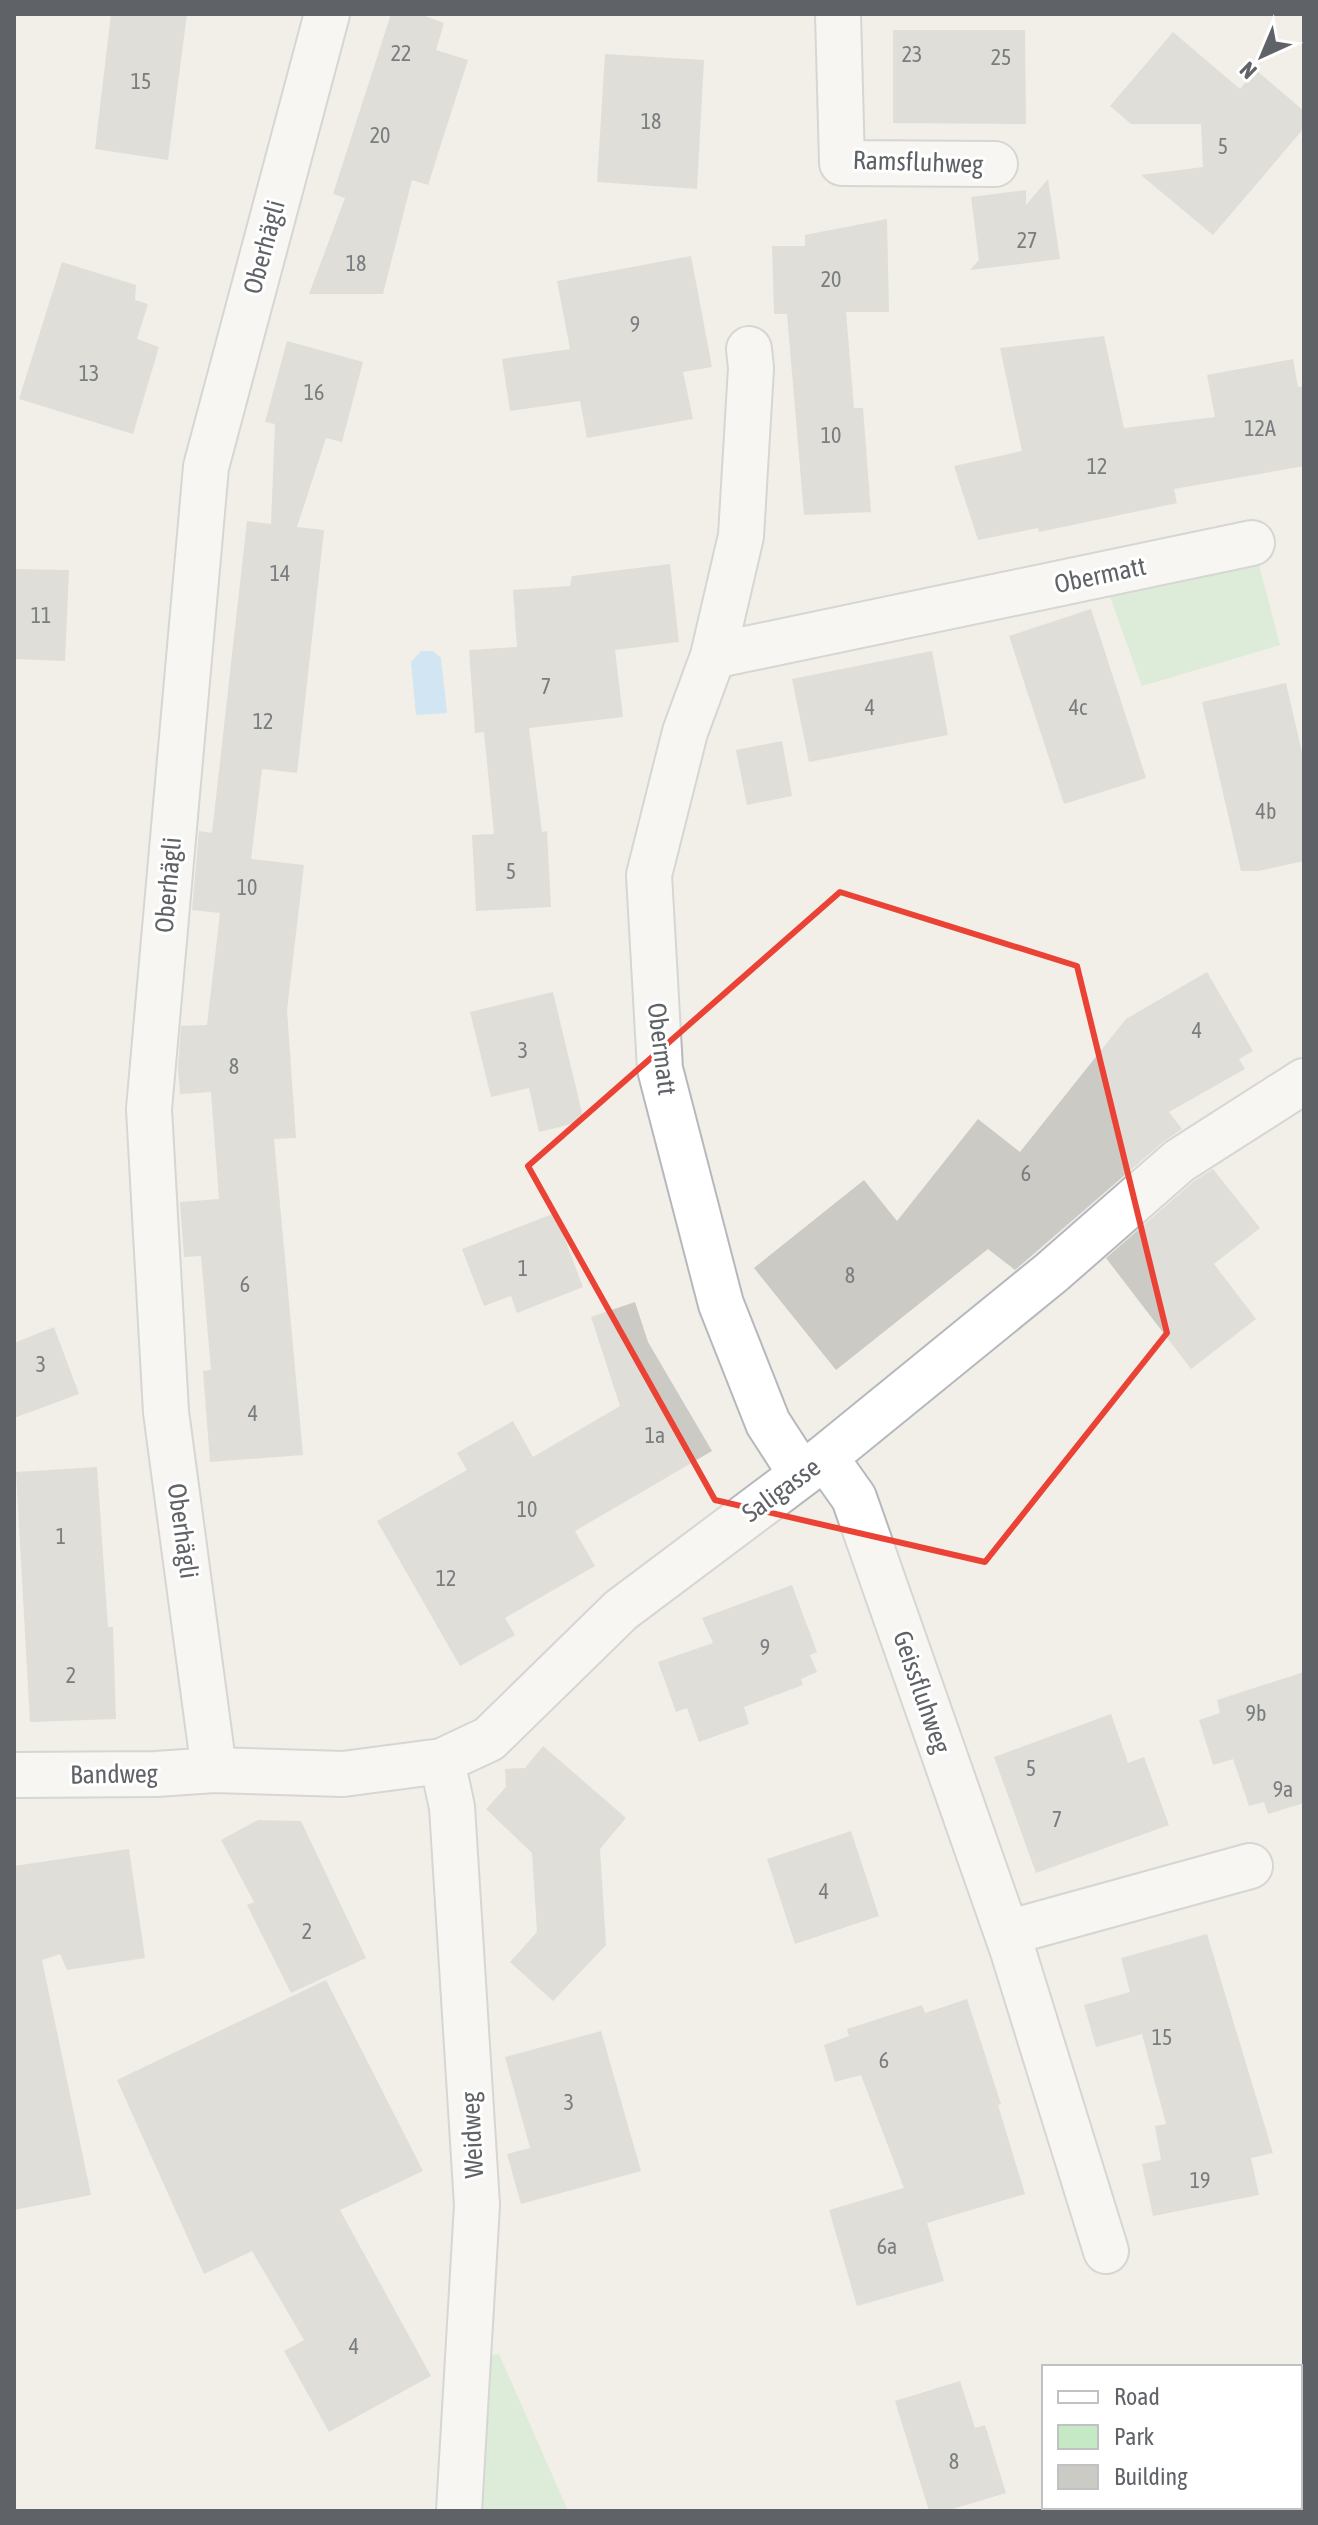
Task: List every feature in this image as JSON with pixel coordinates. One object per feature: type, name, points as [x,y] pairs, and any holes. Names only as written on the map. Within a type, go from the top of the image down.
[{"type":"street","name":"Oberhägli","points":[[214,1770],[166,1412],[149,1109],[206,467],[327,14]]},
{"type":"street","name":"Ramsfluhweg","points":[[838,14],[842,163],[995,164]]},
{"type":"street","name":"Obermatt","points":[[749,349],[751,368],[741,536],[713,656],[685,732],[649,875],[660,1069],[721,1304],[768,1423],[813,1466]]},
{"type":"street","name":"Obermatt","points":[[713,656],[1252,543]]},
{"type":"street","name":"Saligasse","points":[[214,1770],[343,1774],[442,1761],[489,1739],[621,1610],[813,1466],[1051,1273],[1179,1161],[1304,1081]]},
{"type":"street","name":"Geissfluhweg","points":[[813,1466],[854,1498],[1007,1933],[1106,2251]]},
{"type":"street","name":"Weidweg","points":[[442,1761],[452,1807],[477,2205],[459,2511]]},
{"type":"street","name":"Bandweg","points":[[14,1775],[156,1774],[214,1770]]},
{"type":"street","points":[[1007,1933],[1250,1866]]},
{"type":"highlighted area","points":[[840,892],[1077,966],[1167,1333],[985,1562],[715,1500],[528,1166]]},
{"type":"green space","points":[[1257,558],[1280,645],[1142,686],[1108,591]]},
{"type":"green space","points":[[499,2354],[568,2511],[459,2511],[468,2358]]},
{"type":"water","points":[[421,651],[433,651],[441,658],[447,713],[416,715],[411,662]]},
{"type":"building","points":[[111,14],[187,14],[168,160],[95,149]]},
{"type":"building","points":[[391,14],[419,14],[444,23],[436,50],[468,60],[428,185],[412,180],[383,294],[309,294],[345,198],[333,194]]},
{"type":"building","points":[[893,30],[1025,30],[1026,124],[893,123]]},
{"type":"building","points":[[1173,32],[1240,89],[1256,70],[1304,111],[1304,128],[1213,235],[1141,175],[1203,167],[1201,124],[1131,124],[1110,106]]},
{"type":"building","points":[[605,54],[704,60],[697,189],[597,182]]},
{"type":"building","points":[[1048,179],[1060,259],[970,270],[979,260],[971,197],[1026,190],[1026,205]]},
{"type":"building","points":[[887,219],[889,312],[846,312],[854,408],[863,408],[871,512],[804,515],[787,314],[774,314],[772,246],[805,246],[805,235]]},
{"type":"building","points":[[691,256],[712,367],[683,372],[693,419],[587,438],[580,401],[510,411],[502,359],[570,349],[557,281]]},
{"type":"building","points":[[62,262],[136,285],[135,300],[148,304],[137,339],[159,347],[133,434],[19,399]]},
{"type":"building","points":[[1104,336],[1124,428],[1215,417],[1207,375],[1293,359],[1298,387],[1304,386],[1304,466],[1174,489],[1177,503],[1039,532],[1038,528],[978,540],[954,466],[1022,451],[1000,348]]},
{"type":"building","points":[[287,341],[363,362],[342,442],[326,438],[297,527],[324,530],[297,773],[262,769],[251,859],[304,865],[287,1010],[296,1138],[274,1139],[303,1455],[210,1462],[203,1371],[211,1370],[201,1256],[184,1257],[180,1202],[219,1199],[211,1092],[180,1094],[178,1068],[181,1026],[207,1025],[220,913],[192,910],[199,831],[212,833],[247,521],[271,524],[275,424],[265,422]]},
{"type":"building","points":[[670,564],[679,642],[615,650],[623,717],[529,728],[542,832],[547,831],[551,907],[476,911],[472,835],[494,834],[484,732],[475,733],[469,650],[517,647],[513,590],[570,586],[572,576]]},
{"type":"building","points":[[14,569],[69,570],[65,661],[14,659]]},
{"type":"building","points":[[1091,609],[1146,778],[1064,804],[1009,636]]},
{"type":"building","points":[[932,651],[948,735],[809,762],[792,679]]},
{"type":"building","points":[[1286,683],[1304,761],[1304,861],[1259,871],[1241,871],[1202,702]]},
{"type":"building","points":[[782,741],[792,796],[747,805],[736,750]]},
{"type":"building","points":[[1207,972],[1253,1051],[1239,1059],[1245,1069],[1169,1112],[1182,1129],[1015,1270],[988,1249],[836,1370],[754,1268],[864,1180],[897,1221],[978,1119],[1020,1152],[1126,1019]]},
{"type":"building","points":[[553,992],[584,1121],[539,1132],[529,1088],[491,1097],[470,1012]]},
{"type":"building","points":[[1213,1169],[1260,1228],[1214,1264],[1256,1319],[1191,1369],[1106,1258],[1194,1181]]},
{"type":"building","points":[[555,1213],[583,1287],[517,1313],[511,1296],[484,1306],[462,1249]]},
{"type":"building","points":[[635,1302],[648,1342],[712,1451],[575,1531],[595,1566],[505,1618],[515,1635],[460,1666],[377,1521],[467,1470],[457,1453],[513,1421],[533,1457],[620,1406],[591,1317]]},
{"type":"building","points":[[54,1327],[79,1394],[14,1418],[14,1343]]},
{"type":"building","points":[[97,1467],[108,1627],[113,1627],[116,1719],[30,1722],[16,1472]]},
{"type":"building","points":[[792,1585],[817,1652],[810,1655],[817,1672],[801,1679],[803,1685],[744,1707],[749,1724],[699,1742],[687,1708],[676,1712],[658,1662],[713,1643],[702,1618]]},
{"type":"building","points":[[1304,1672],[1304,1803],[1268,1814],[1264,1802],[1249,1806],[1233,1759],[1213,1765],[1199,1720],[1220,1713],[1217,1700]]},
{"type":"building","points":[[1111,1714],[1128,1763],[1144,1757],[1169,1825],[1036,1873],[994,1757]]},
{"type":"building","points":[[543,1746],[626,1818],[600,1849],[606,1945],[553,2001],[510,1962],[537,1932],[532,1853],[486,1809],[506,1787],[505,1769],[525,1768]]},
{"type":"building","points":[[258,1820],[301,1821],[366,1958],[291,1993],[247,1905],[254,1902],[221,1840]]},
{"type":"building","points":[[851,1831],[879,1916],[795,1944],[767,1859]]},
{"type":"building","points":[[129,1849],[145,1958],[67,1970],[60,1954],[42,1960],[91,2195],[14,2210],[14,1866]]},
{"type":"building","points":[[1207,1934],[1273,2153],[1251,2158],[1259,2195],[1153,2216],[1142,2164],[1161,2160],[1155,2126],[1166,2124],[1142,2034],[1096,2047],[1084,2005],[1130,1992],[1121,1958]]},
{"type":"building","points":[[326,1980],[423,2171],[340,2210],[431,2376],[329,2432],[284,2351],[304,2340],[252,2251],[204,2274],[117,2080]]},
{"type":"building","points":[[967,1999],[1001,2104],[998,2105],[1025,2194],[927,2223],[944,2281],[857,2306],[829,2210],[904,2188],[861,2075],[835,2082],[824,2045],[849,2036],[847,2029],[922,2005],[925,2013]]},
{"type":"building","points":[[601,2031],[641,2171],[521,2204],[507,2154],[530,2148],[505,2057]]},
{"type":"building","points":[[960,2381],[975,2428],[985,2425],[1006,2493],[946,2511],[929,2511],[895,2401]]}]
